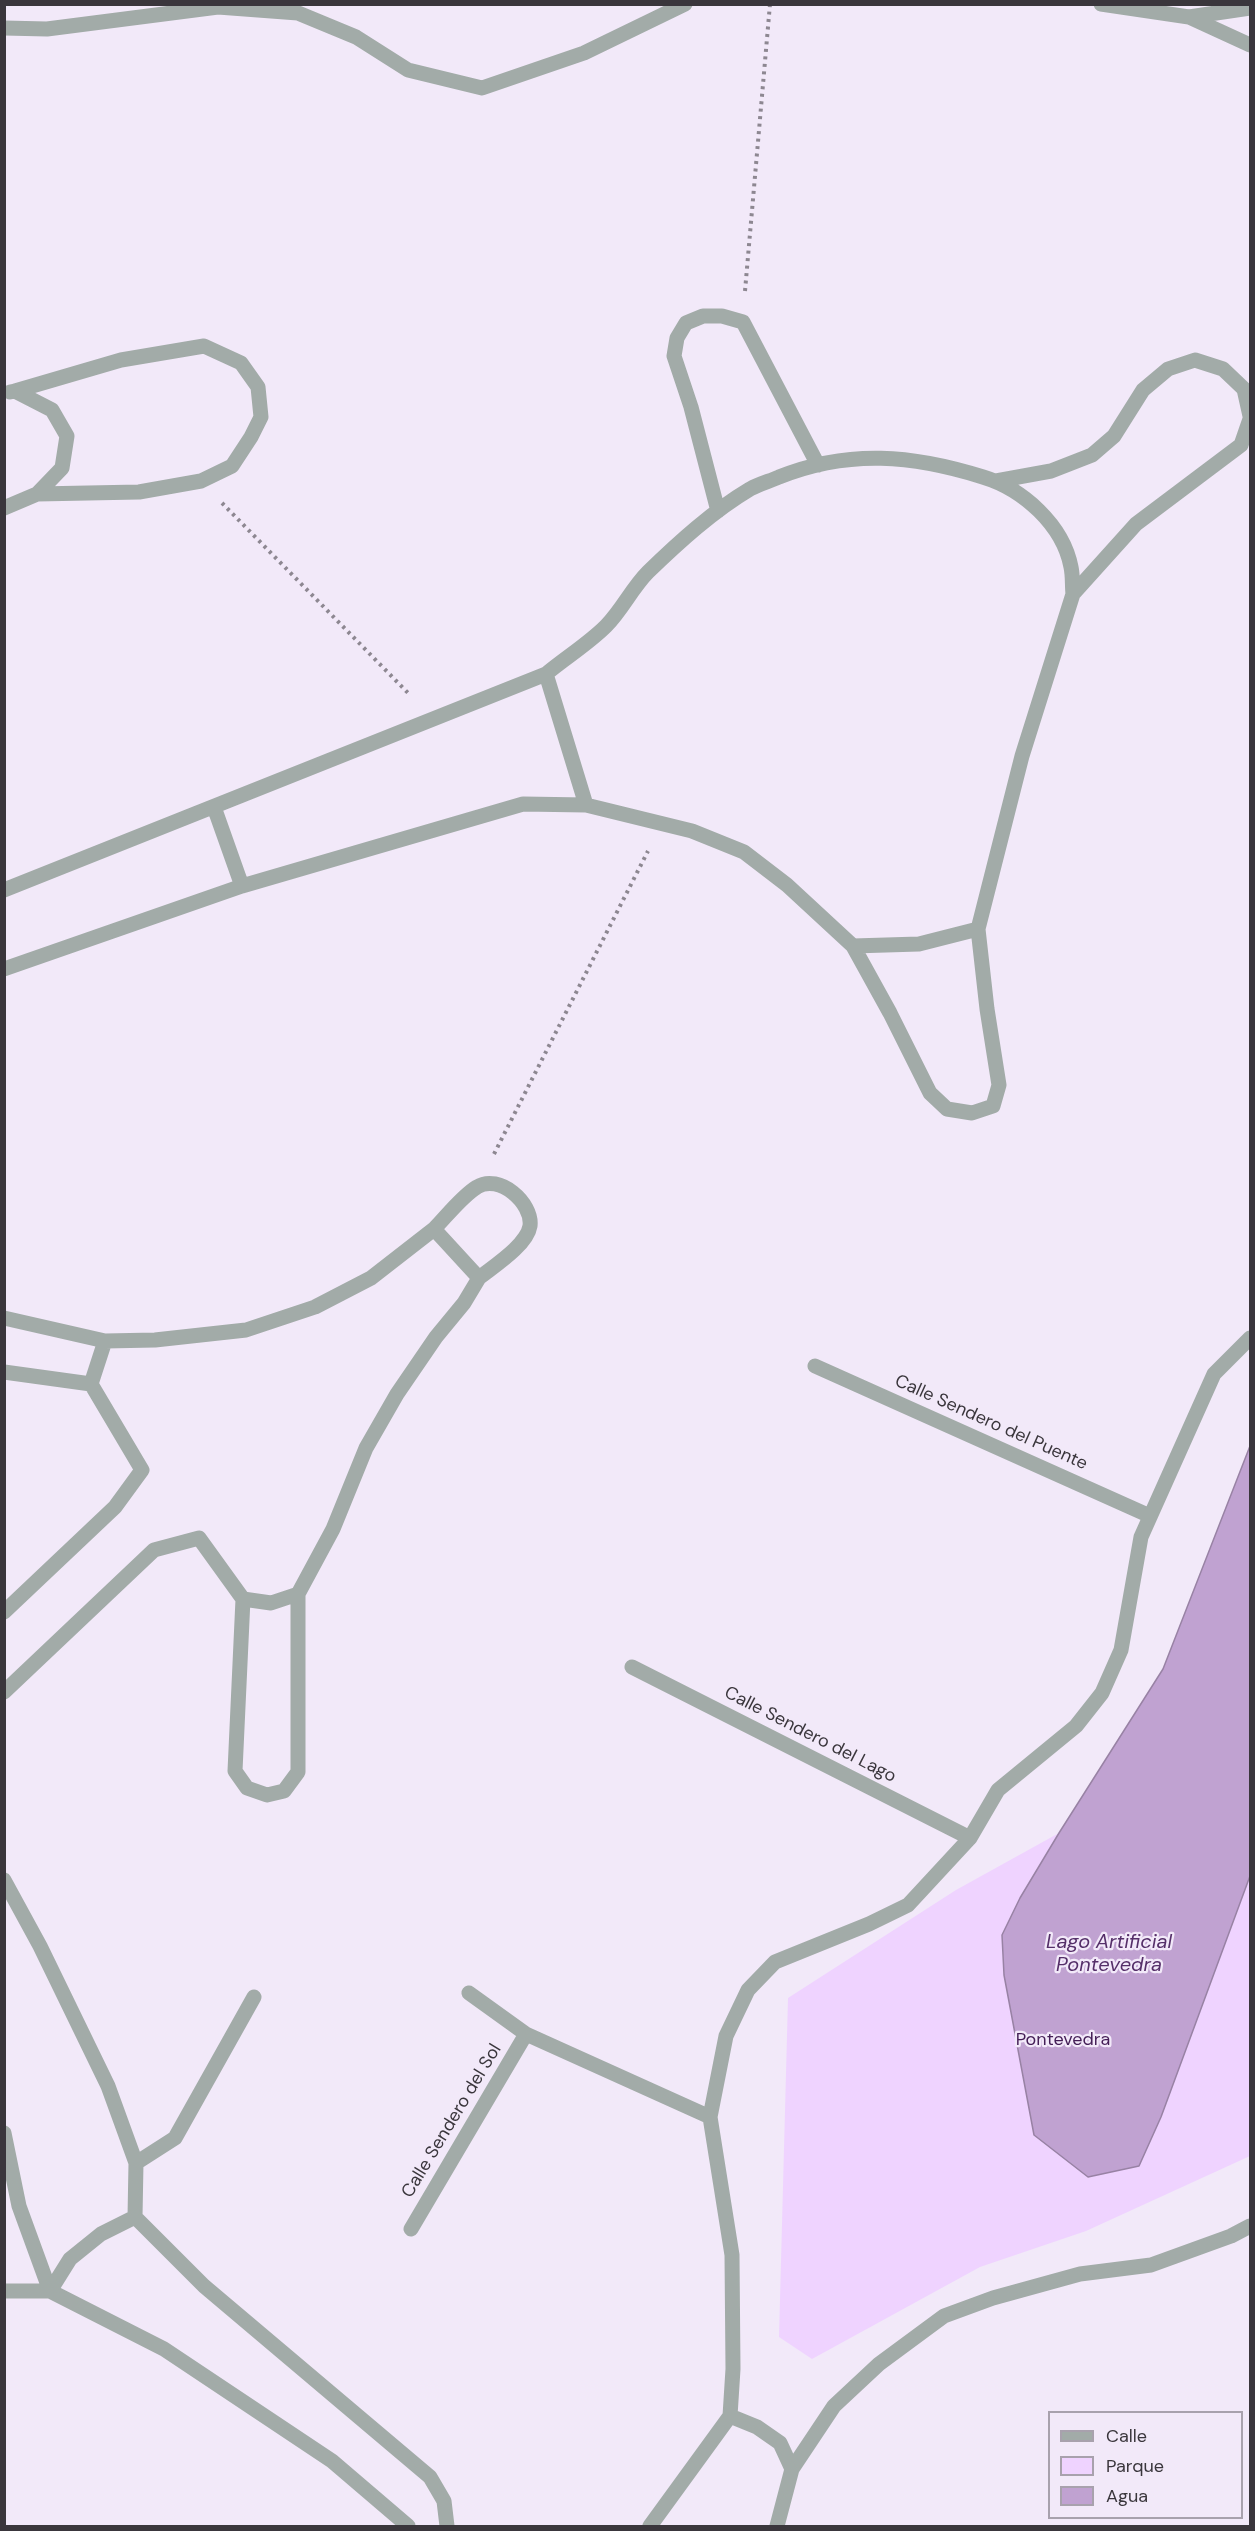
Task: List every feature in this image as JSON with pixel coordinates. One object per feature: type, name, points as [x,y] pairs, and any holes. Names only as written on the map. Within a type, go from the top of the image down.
[{"type":"street","points":[[4,28],[47,29],[218,7],[298,13],[356,37],[408,70],[482,88],[584,53],[685,4]]},
{"type":"street","points":[[1101,4],[1189,17],[1251,45]]},
{"type":"street","points":[[1189,17],[1251,8]]},
{"type":"street","points":[[718,511],[691,407],[674,356],[677,338],[686,323],[703,316],[722,316],[743,322],[818,465]]},
{"type":"street","points":[[4,508],[37,494],[139,492],[201,481],[232,466],[261,417],[258,387],[241,363],[204,346],[122,360],[10,392]]},
{"type":"street","points":[[996,481],[1051,471],[1092,455],[1114,436],[1143,390],[1167,369],[1195,360],[1223,369],[1244,389],[1251,418],[1241,445],[1136,524],[1073,594]]},
{"type":"street","points":[[10,392],[52,410],[67,436],[62,468],[37,494]]},
{"type":"street","points":[[4,890],[546,674],[606,626],[647,573],[718,511],[752,488],[790,472],[866,457],[907,458],[953,467],[996,481],[1033,504],[1058,534],[1071,567],[1073,594],[1022,756],[978,929],[999,1085],[993,1106],[972,1113],[947,1109],[930,1093],[853,946],[787,885],[744,852],[692,831],[586,805],[522,804],[242,886],[4,969]]},
{"type":"street","points":[[546,674],[586,805]]},
{"type":"street","points":[[214,807],[242,886]]},
{"type":"street","points":[[853,946],[919,944],[978,929]]},
{"type":"street","points":[[4,1318],[105,1341],[155,1340],[246,1330],[315,1307],[371,1278],[434,1229],[477,1186],[500,1185],[518,1196],[529,1210],[530,1227],[523,1242],[479,1278],[464,1303],[436,1337],[397,1394],[371,1439],[333,1528],[298,1594],[298,1772],[284,1791],[267,1795],[247,1788],[235,1771],[243,1599],[199,1538],[154,1550],[4,1692]]},
{"type":"street","points":[[434,1229],[479,1278]]},
{"type":"street","points":[[650,2526],[730,2416],[733,2369],[732,2255],[710,2117],[726,2036],[748,1990],[775,1962],[869,1924],[908,1905],[970,1838],[998,1790],[1076,1726],[1102,1693],[1121,1650],[1141,1537],[1214,1374],[1251,1338]]},
{"type":"street","points":[[4,1612],[115,1507],[142,1470],[91,1384],[105,1341]]},
{"type":"street","name":"Calle Sendero del Puente","points":[[815,1366],[1150,1516]]},
{"type":"street","points":[[4,1372],[91,1384]]},
{"type":"street","points":[[243,1599],[271,1604],[298,1594]]},
{"type":"street","name":"Calle Sendero del Lago","points":[[632,1667],[970,1838]]},
{"type":"street","points":[[4,1880],[40,1946],[108,2086],[136,2163],[135,2217],[204,2286],[430,2477],[444,2501],[447,2526]]},
{"type":"street","name":"Calle Sendero del Sol","points":[[469,1993],[526,2034],[710,2117]]},
{"type":"street","points":[[136,2163],[175,2138],[254,1997]]},
{"type":"street","name":"Calle Sendero del Sol","points":[[411,2229],[526,2034]]},
{"type":"street","points":[[4,2133],[19,2206],[50,2291]]},
{"type":"street","points":[[50,2291],[70,2259],[100,2234],[135,2217]]},
{"type":"street","points":[[777,2526],[792,2469],[834,2406],[879,2364],[944,2316],[993,2298],[1080,2274],[1151,2265],[1231,2236],[1251,2226]]},
{"type":"street","points":[[4,2291],[50,2291],[164,2349],[332,2461],[408,2526]]},
{"type":"street","points":[[730,2416],[757,2427],[780,2443],[792,2469]]},
{"type":"path","points":[[743,322],[770,4]]},
{"type":"path","points":[[201,481],[434,719]]},
{"type":"path","points":[[477,1186],[662,823]]},
{"type":"green space","name":"Pontevedra","points":[[1250,1446],[1250,2156],[1086,2231],[980,2267],[812,2359],[779,2337],[788,1998],[956,1890],[1059,1833],[1163,1669]]},
{"type":"water","name":"Lago Artificial Pontevedra","points":[[1250,1446],[1250,1876],[1161,2117],[1139,2166],[1088,2177],[1034,2135],[1004,1975],[1002,1935],[1020,1898],[1059,1833],[1163,1669]]}]
